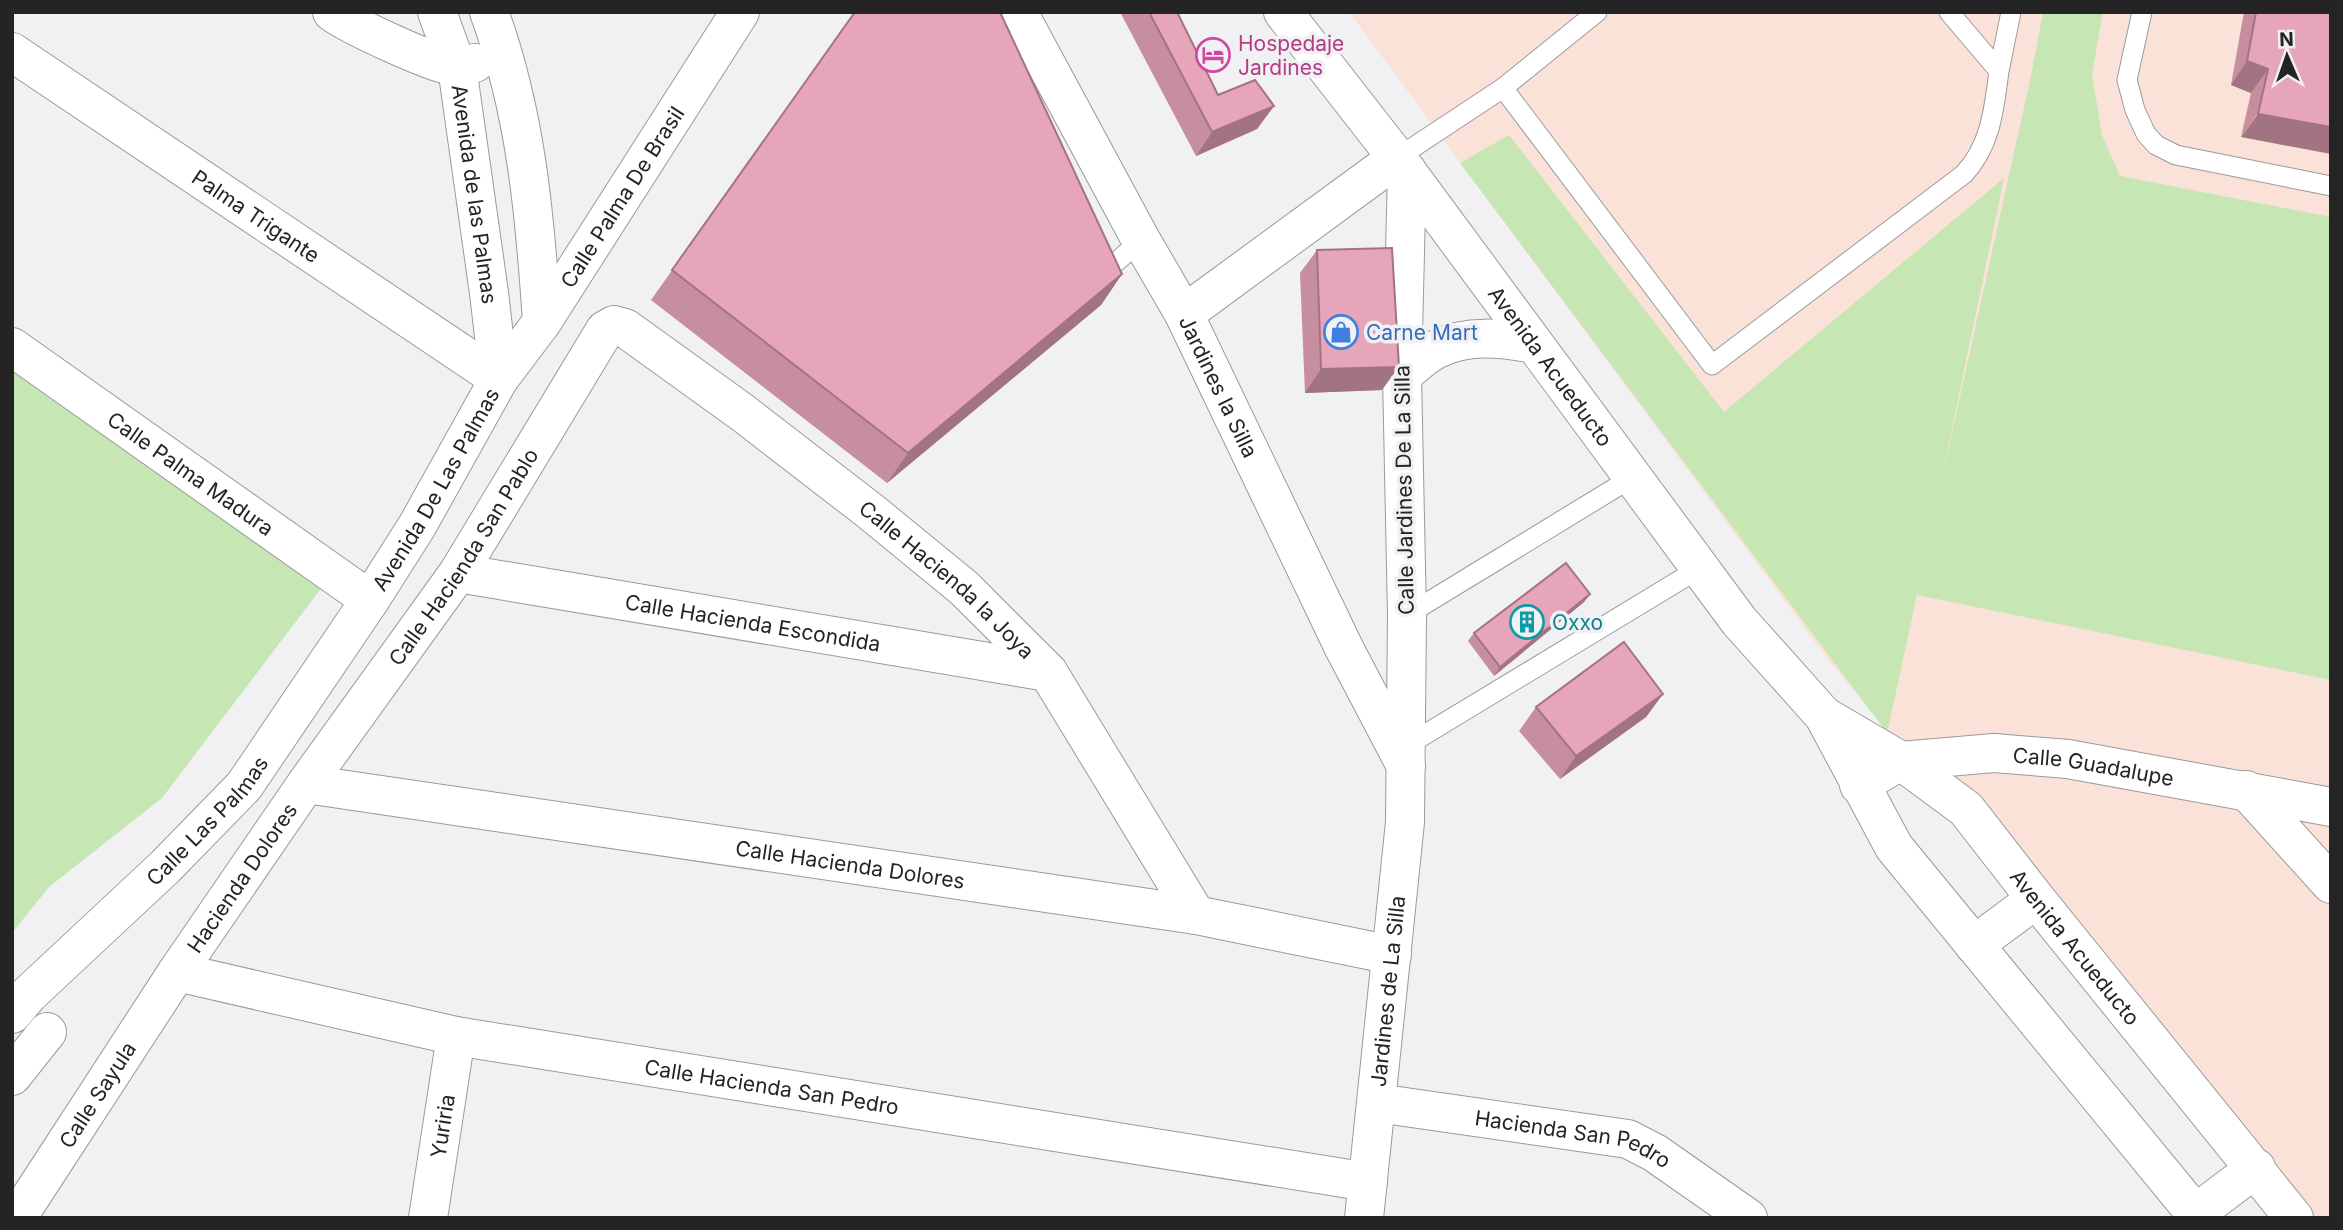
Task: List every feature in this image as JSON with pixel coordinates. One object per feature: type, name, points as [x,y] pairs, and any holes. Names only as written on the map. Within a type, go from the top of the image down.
[{"type":"street","points":[[332,12],[388,41],[457,67],[505,56]]},
{"type":"street","name":"Avenida de las Palmas","points":[[438,12],[457,67],[499,379]]},
{"type":"street","points":[[489,12],[505,56],[522,133],[535,218],[542,322]]},
{"type":"street","name":"Calle Palma De Brasil","points":[[499,379],[542,322],[740,12]]},
{"type":"street","name":"Jardines la Silla","points":[[1018,12],[1184,314],[1344,648],[1406,756]]},
{"type":"street","name":"Avenida Acueducto","points":[[1283,12],[1402,164],[1739,621],[1824,716],[1894,847],[2197,1216]]},
{"type":"street","name":"Palma Trigante","points":[[12,52],[499,379]]},
{"type":"street","points":[[1184,314],[1402,164]]},
{"type":"street","name":"Calle Jardines De La Silla","points":[[1402,164],[1406,756]]},
{"type":"street","name":"Calle Hacienda San Pablo","points":[[306,784],[458,573],[605,330],[614,325]]},
{"type":"street","name":"Calle Hacienda la Joya","points":[[614,325],[625,328],[743,413],[870,511],[964,588],[1048,672],[1196,915]]},
{"type":"street","points":[[1402,375],[1436,349],[1456,343],[1487,337],[1534,344]]},
{"type":"street","name":"Calle Palma Madura","points":[[12,347],[370,600]]},
{"type":"street","name":"Avenida De Las Palmas","points":[[370,600],[417,526],[499,379]]},
{"type":"street","name":"Calle Hacienda Escondida","points":[[458,573],[1048,672]]},
{"type":"street","name":"Calle Las Palmas","points":[[12,1014],[28,995],[165,867],[244,786],[370,600]]},
{"type":"street","name":"Avenida Acueducto","points":[[1824,716],[1901,761],[1966,810],[2294,1218]]},
{"type":"street","name":"Calle Guadalupe","points":[[1859,785],[1901,761],[1994,753],[2056,758],[2331,807]]},
{"type":"street","name":"Jardines de La Silla","points":[[1366,1200],[1405,822],[1406,756]]},
{"type":"street","name":"Calle Hacienda Dolores","points":[[306,784],[1196,915],[1392,955]]},
{"type":"street","name":"Hacienda Dolores","points":[[177,972],[306,784]]},
{"type":"street","points":[[2246,790],[2331,884]]},
{"type":"street","points":[[1975,944],[2036,899]]},
{"type":"street","name":"Calle Hacienda San Pedro","points":[[177,972],[456,1037],[1366,1200]]},
{"type":"street","name":"Calle Sayula","points":[[16,1218],[177,972]]},
{"type":"street","points":[[12,1076],[47,1032]]},
{"type":"street","name":"Yuriria","points":[[428,1218],[456,1037]]},
{"type":"street","name":"Hacienda San Pedro","points":[[1377,1103],[1628,1139],[1649,1149],[1748,1218]]},
{"type":"street","points":[[2197,1216],[2256,1168]]},
{"type":"lane","points":[[1402,164],[1503,88],[1597,12]]},
{"type":"lane","points":[[1949,12],[1999,71]]},
{"type":"lane","points":[[1503,88],[1712,365],[1964,174],[1978,159],[1994,112],[2011,12]]},
{"type":"lane","points":[[2142,12],[2127,79],[2135,110],[2146,134],[2156,145],[2176,155],[2331,186]]},
{"type":"lane","points":[[1080,294],[1141,240]]},
{"type":"lane","points":[[1407,615],[1633,477]]},
{"type":"lane","points":[[1406,756],[1700,568]]},
{"type":"shaded area","points":[[1349,12],[2331,12],[2331,1218],[2295,1218],[1828,660]]},
{"type":"green space","points":[[2043,12],[2103,12],[2092,74],[2102,135],[2120,176],[2331,217],[2331,680],[1917,595],[1887,733],[1460,163],[1509,135],[1724,412],[2004,178],[1938,496]]},
{"type":"green space","points":[[12,365],[329,578],[162,798],[49,887],[12,933]]},
{"type":"building","points":[[855,12],[1000,12],[1122,274],[908,453],[672,270]]},
{"type":"building","points":[[1149,12],[1177,12],[1218,95],[1255,80],[1274,106],[1212,132]]},
{"type":"building","points":[[2256,12],[2331,12],[2331,127],[2258,114],[2268,69],[2247,61]]},
{"type":"building","name":"Carne Mart","points":[[1392,248],[1399,367],[1321,369],[1317,250]]},
{"type":"building","name":"Oxxo","points":[[1566,563],[1590,594],[1500,667],[1474,633]]},
{"type":"building","name":"Oxxo","points":[[1624,642],[1663,694],[1576,756],[1536,707]]},
{"type":"place","name":"Hospedaje Jardines","points":[[1213,55]]},
{"type":"place","name":"Carne Mart","points":[[1341,332]]},
{"type":"place","name":"Oxxo","points":[[1527,622]]}]
